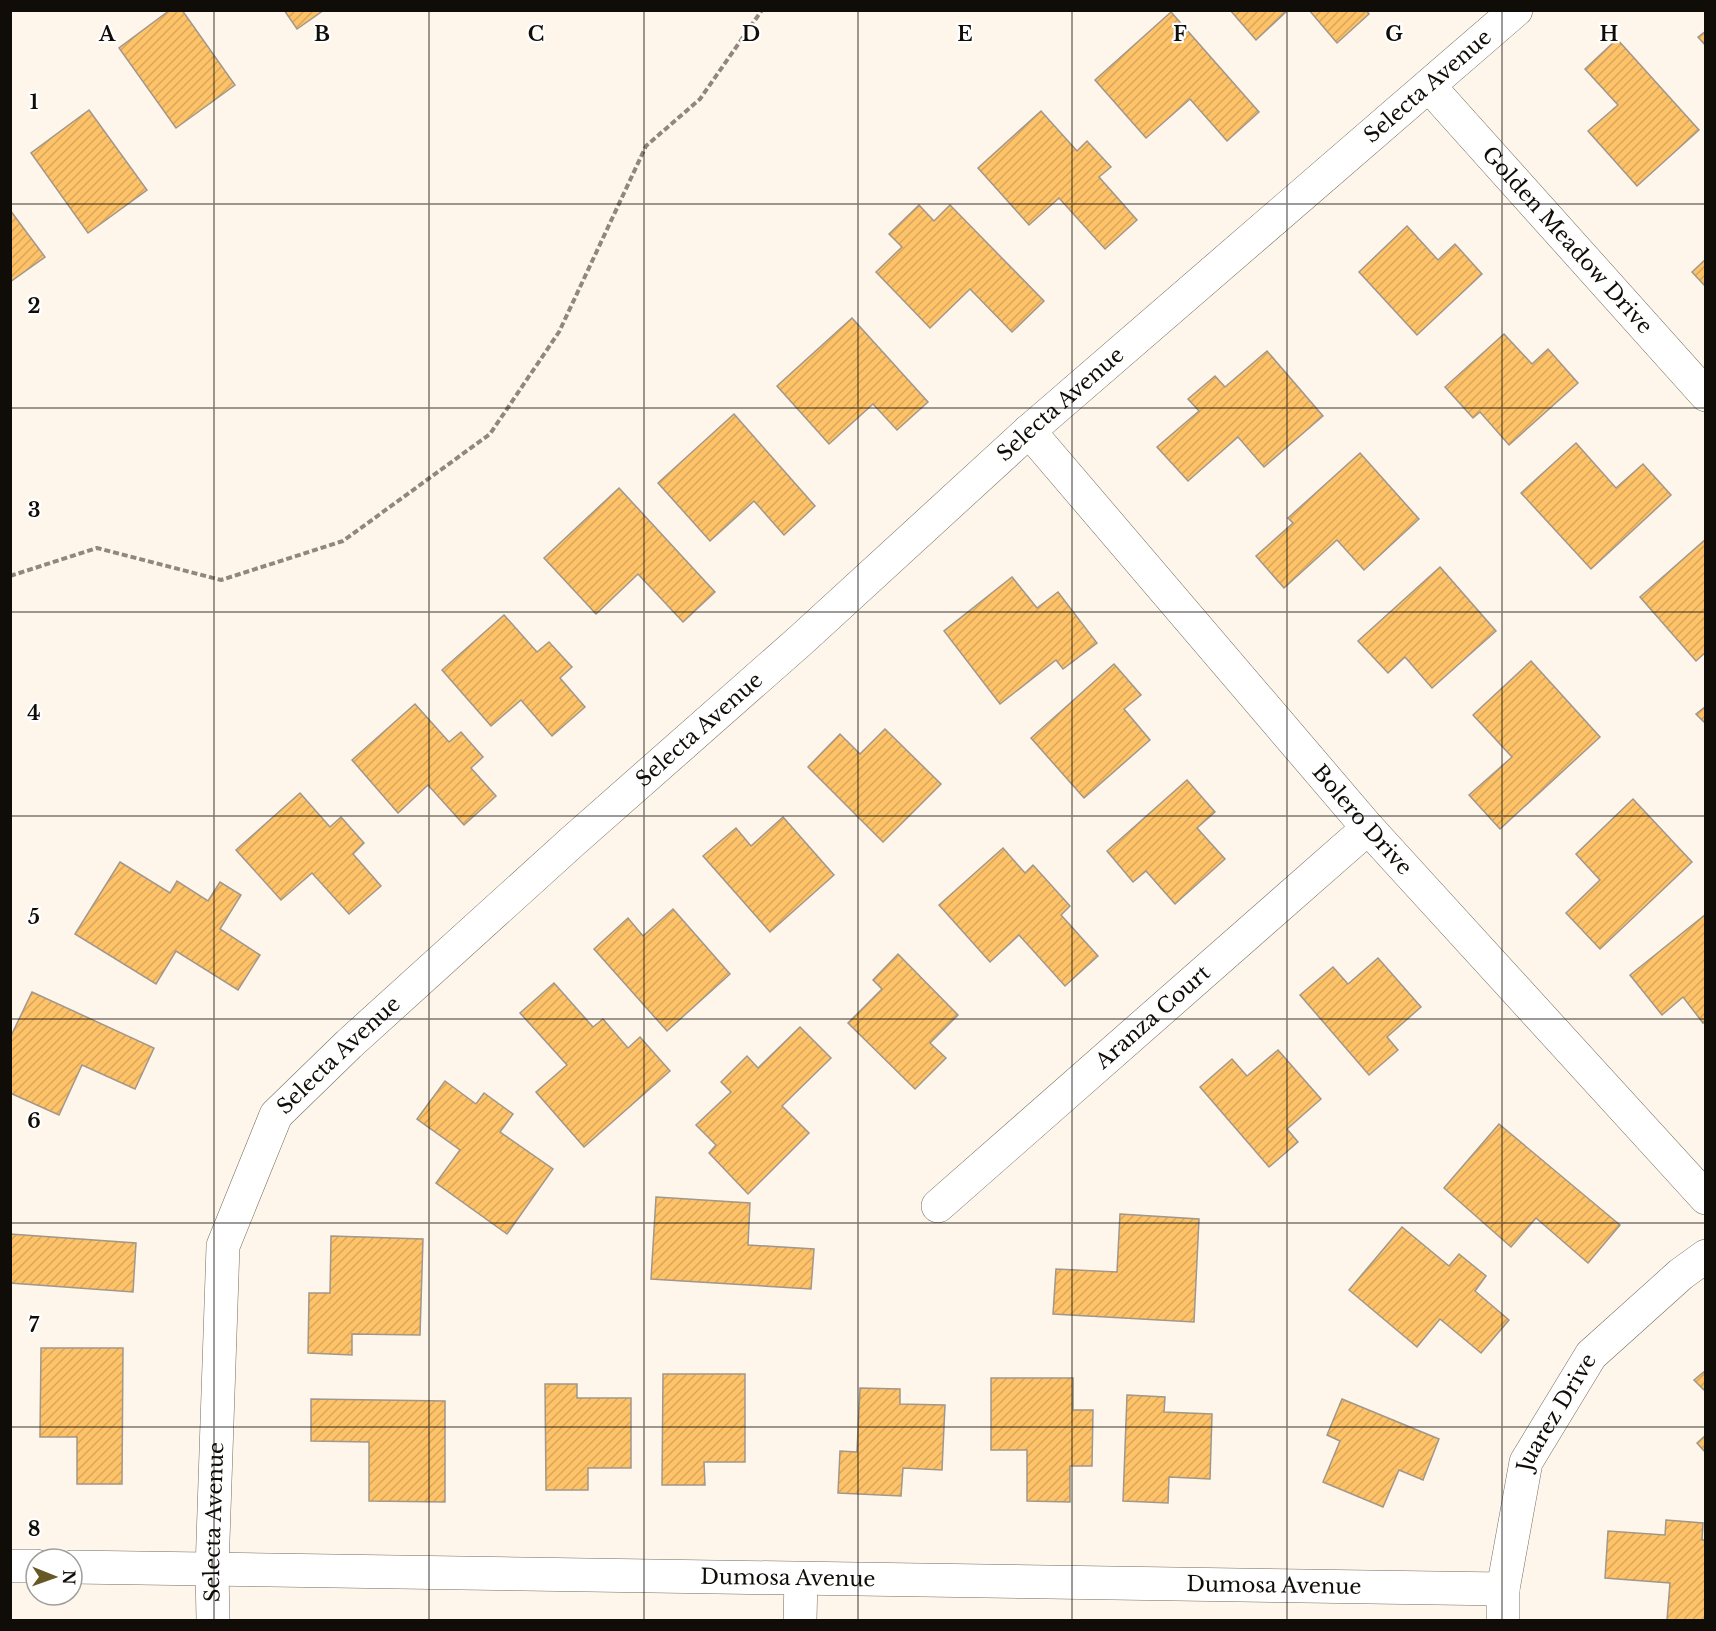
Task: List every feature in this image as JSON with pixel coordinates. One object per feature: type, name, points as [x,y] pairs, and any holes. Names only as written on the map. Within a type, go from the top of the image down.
[{"type":"street","name":"Selecta Avenue","points":[[213,1620],[212,1570],[223,1246],[276,1115],[349,1044],[573,841],[801,640],[1029,431],[1516,10]]},
{"type":"street","name":"Golden Meadow Drive","points":[[1429,86],[1706,395]]},
{"type":"street","name":"Bolero Drive","points":[[1029,431],[1368,828],[1706,1198]]},
{"type":"street","name":"Aranza Court","points":[[938,1206],[1368,828]]},
{"type":"street","name":"Juarez Drive","points":[[1503,1605],[1526,1462],[1591,1355],[1681,1274],[1706,1256]]},
{"type":"street","name":"Dumosa Avenue","points":[[84,1567],[801,1579],[1503,1605]]},
{"type":"street","points":[[800,1620],[801,1579]]},
{"type":"path","points":[[10,576],[97,548],[221,580],[343,541],[490,434],[559,332],[646,146],[700,99],[762,10]]},
{"type":"building","points":[[170,10],[182,10],[235,85],[176,128],[119,48]]},
{"type":"building","points":[[284,10],[324,10],[297,29]]},
{"type":"building","points":[[1230,10],[1288,10],[1256,40]]},
{"type":"building","points":[[1309,10],[1366,10],[1369,14],[1337,43]]},
{"type":"building","points":[[1171,12],[1259,112],[1227,141],[1190,99],[1146,138],[1095,80]]},
{"type":"building","points":[[1706,31],[1706,46],[1698,37]]},
{"type":"building","points":[[1617,39],[1699,130],[1637,186],[1588,131],[1618,105],[1585,69]]},
{"type":"building","points":[[89,110],[147,190],[88,233],[31,153]]},
{"type":"building","points":[[1041,111],[1077,151],[1087,141],[1111,167],[1099,177],[1137,220],[1105,249],[1059,198],[1029,225],[978,168]]},
{"type":"building","points":[[919,205],[934,221],[950,205],[1044,301],[1012,332],[970,289],[930,328],[876,272],[902,247],[889,234]]},
{"type":"building","points":[[10,210],[45,257],[10,282]]},
{"type":"building","points":[[1407,226],[1438,260],[1455,244],[1482,274],[1417,335],[1359,272]]},
{"type":"building","points":[[1706,259],[1706,287],[1692,272]]},
{"type":"building","points":[[852,318],[928,402],[897,430],[873,404],[829,444],[777,386]]},
{"type":"building","points":[[1504,334],[1532,364],[1548,349],[1578,383],[1509,445],[1480,412],[1473,418],[1445,387]]},
{"type":"building","points":[[1267,351],[1323,416],[1264,467],[1238,437],[1188,481],[1157,447],[1199,411],[1188,399],[1215,376],[1225,387]]},
{"type":"building","points":[[734,414],[815,506],[784,535],[754,501],[710,541],[658,483]]},
{"type":"building","points":[[1576,443],[1616,488],[1643,464],[1671,495],[1591,569],[1521,493]]},
{"type":"building","points":[[1360,453],[1419,519],[1364,570],[1337,540],[1284,588],[1256,556],[1293,523],[1288,518]]},
{"type":"building","points":[[619,488],[715,592],[683,622],[638,574],[596,614],[544,558]]},
{"type":"building","points":[[1706,539],[1706,652],[1696,661],[1640,597]]},
{"type":"building","points":[[1440,567],[1496,631],[1432,688],[1405,657],[1388,673],[1358,641]]},
{"type":"building","points":[[1012,577],[1037,608],[1058,592],[1097,643],[1063,669],[1056,660],[1000,704],[944,631]]},
{"type":"building","points":[[504,615],[537,652],[549,642],[572,667],[560,678],[585,707],[552,736],[521,700],[491,726],[442,670]]},
{"type":"building","points":[[1531,661],[1600,737],[1500,829],[1469,795],[1512,757],[1473,715]]},
{"type":"building","points":[[1114,664],[1141,695],[1124,709],[1150,740],[1084,798],[1031,738]]},
{"type":"building","points":[[415,704],[449,742],[461,732],[483,757],[471,768],[496,796],[464,825],[428,785],[398,813],[352,760]]},
{"type":"building","points":[[1706,706],[1706,724],[1696,714]]},
{"type":"building","points":[[885,729],[941,784],[883,842],[808,767],[840,734],[860,754]]},
{"type":"building","points":[[1187,780],[1215,812],[1197,828],[1225,859],[1175,904],[1146,871],[1133,882],[1107,851]]},
{"type":"building","points":[[300,793],[330,827],[341,817],[364,843],[353,854],[381,886],[349,914],[312,873],[281,900],[236,850]]},
{"type":"building","points":[[1633,799],[1692,862],[1600,949],[1566,913],[1600,880],[1576,854]]},
{"type":"building","points":[[783,817],[834,875],[770,932],[703,856],[736,828],[751,846]]},
{"type":"building","points":[[1003,848],[1025,873],[1033,865],[1070,906],[1061,915],[1098,956],[1065,986],[1019,935],[990,962],[939,905]]},
{"type":"building","points":[[120,862],[170,893],[177,881],[208,901],[220,882],[241,895],[220,929],[260,955],[238,990],[176,951],[156,984],[75,934]]},
{"type":"building","points":[[673,909],[730,974],[667,1031],[594,949],[628,918],[643,936]]},
{"type":"building","points":[[1706,914],[1706,1020],[1703,1023],[1683,997],[1662,1015],[1630,975]]},
{"type":"building","points":[[898,954],[958,1015],[930,1043],[946,1058],[915,1089],[848,1023],[882,989],[873,980]]},
{"type":"building","points":[[1378,958],[1421,1007],[1387,1037],[1398,1050],[1369,1075],[1300,995],[1333,967],[1348,984]]},
{"type":"building","points":[[554,983],[593,1027],[603,1019],[628,1048],[640,1037],[670,1071],[584,1147],[536,1092],[567,1065],[520,1013]]},
{"type":"building","points":[[32,992],[154,1048],[135,1089],[82,1065],[59,1115],[10,1093],[10,1038]]},
{"type":"building","points":[[800,1027],[831,1058],[782,1106],[809,1133],[748,1194],[709,1153],[716,1145],[696,1125],[731,1092],[721,1082],[747,1056],[758,1068]]},
{"type":"building","points":[[1278,1050],[1321,1099],[1287,1129],[1298,1142],[1269,1167],[1200,1087],[1232,1059],[1247,1076]]},
{"type":"building","points":[[445,1081],[476,1104],[484,1093],[513,1114],[500,1132],[553,1169],[507,1234],[436,1183],[460,1150],[417,1119]]},
{"type":"building","points":[[1499,1124],[1620,1225],[1588,1263],[1536,1218],[1511,1247],[1444,1188]]},
{"type":"building","points":[[656,1197],[750,1203],[748,1245],[814,1249],[811,1289],[651,1279]]},
{"type":"building","points":[[1120,1214],[1199,1219],[1194,1322],[1053,1314],[1056,1269],[1117,1272]]},
{"type":"building","points":[[1402,1227],[1449,1266],[1459,1254],[1486,1276],[1475,1291],[1509,1320],[1481,1353],[1440,1319],[1417,1347],[1349,1290]]},
{"type":"building","points":[[10,1234],[136,1243],[133,1292],[10,1283]]},
{"type":"building","points":[[331,1236],[423,1239],[420,1335],[352,1334],[352,1355],[308,1353],[309,1293],[330,1293]]},
{"type":"building","points":[[41,1348],[123,1348],[122,1484],[77,1484],[77,1437],[40,1437]]},
{"type":"building","points":[[1706,1370],[1706,1392],[1694,1380]]},
{"type":"building","points":[[663,1374],[745,1374],[745,1462],[704,1462],[705,1485],[662,1485]]},
{"type":"building","points":[[991,1378],[1073,1378],[1073,1410],[1093,1410],[1092,1466],[1070,1466],[1070,1502],[1027,1501],[1027,1450],[991,1450]]},
{"type":"building","points":[[545,1384],[577,1384],[577,1398],[631,1398],[631,1468],[588,1468],[588,1490],[546,1490]]},
{"type":"building","points":[[860,1388],[900,1389],[900,1404],[945,1405],[942,1470],[903,1468],[901,1496],[838,1493],[840,1451],[857,1452]]},
{"type":"building","points":[[1127,1395],[1165,1397],[1164,1412],[1212,1414],[1210,1479],[1169,1477],[1168,1503],[1123,1501]]},
{"type":"building","points":[[311,1399],[445,1401],[445,1502],[369,1501],[369,1442],[311,1441]]},
{"type":"building","points":[[1342,1399],[1439,1439],[1423,1480],[1399,1470],[1383,1507],[1323,1482],[1340,1441],[1327,1435]]},
{"type":"building","points":[[1706,1435],[1706,1453],[1697,1443]]},
{"type":"building","points":[[1666,1520],[1703,1523],[1702,1540],[1706,1540],[1706,1620],[1667,1620],[1670,1583],[1605,1578],[1608,1531],[1665,1535]]}]
